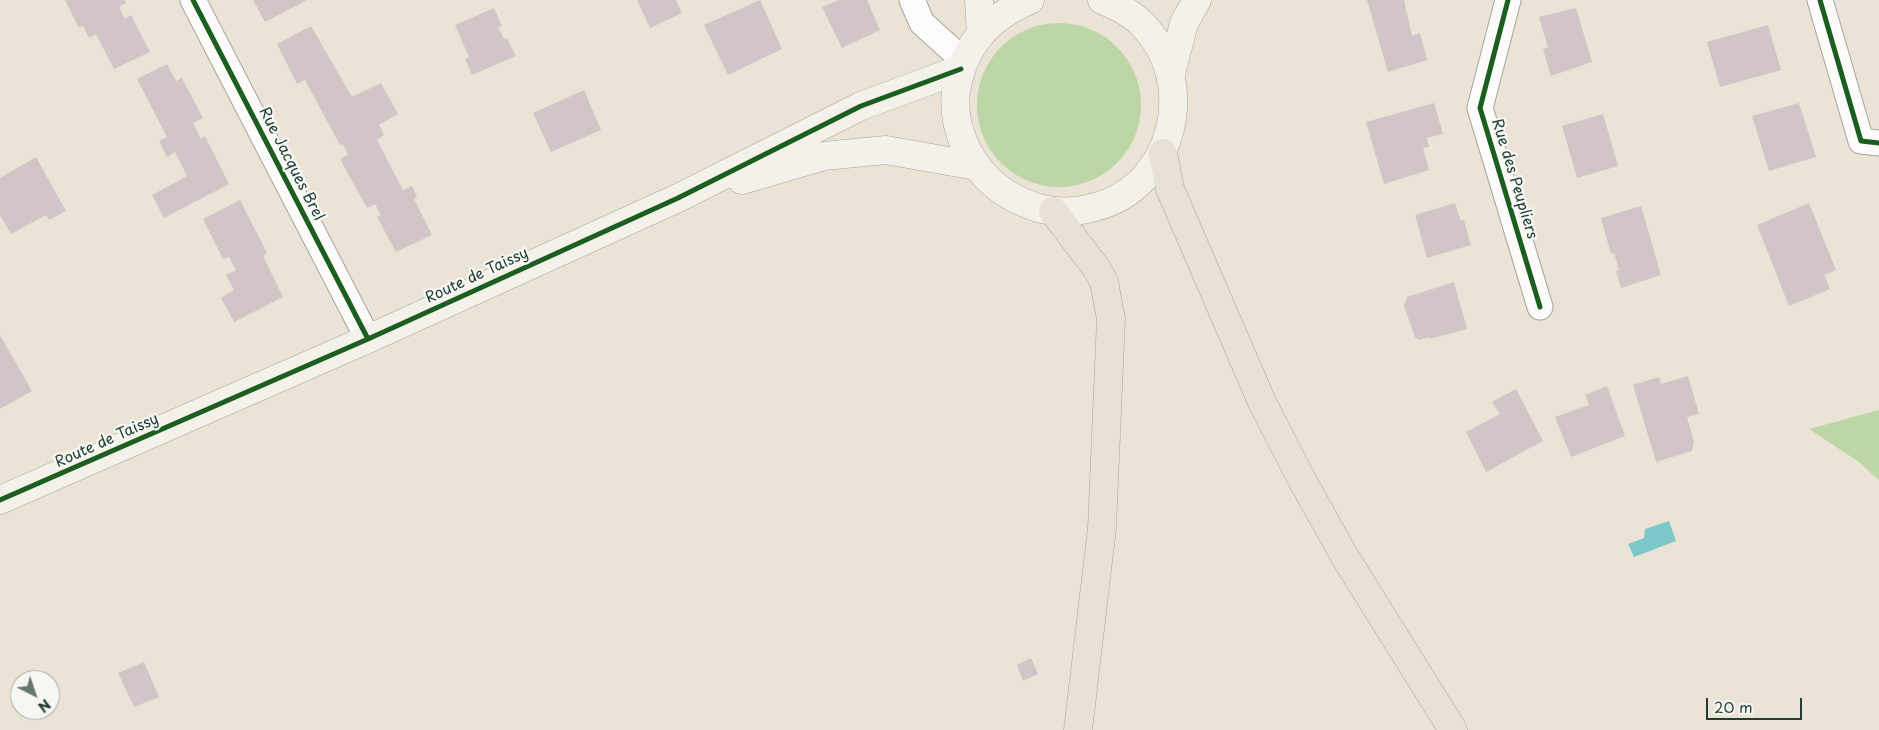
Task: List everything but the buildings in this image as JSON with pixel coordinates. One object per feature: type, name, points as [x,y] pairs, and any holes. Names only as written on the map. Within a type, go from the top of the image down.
[{"type":"highway","points":[[1163,153],[1170,189],[1262,402],[1345,557],[1450,727]]},
{"type":"highway","points":[[1053,211],[1097,268],[1104,282],[1111,319],[1102,528],[1078,730]]},
{"type":"highway","points":[[1064,730],[1086,670]]},
{"type":"street","name":"Rue Jacques Brel","points":[[193,0],[368,339]]},
{"type":"street","points":[[912,0],[922,23],[962,65]]},
{"type":"street","points":[[980,0],[981,34]]},
{"type":"street","points":[[1030,0],[1007,10],[981,34],[962,65],[956,94],[957,120],[964,144],[976,166],[997,188],[1023,204],[1053,211],[1079,211],[1113,200],[1128,192],[1148,174],[1163,153],[1172,127],[1175,100],[1171,74],[1160,48],[1143,25],[1120,8],[1102,0]]},
{"type":"street","points":[[1171,74],[1184,23],[1197,0]]},
{"type":"street","name":"Rue des Peupliers","points":[[1508,0],[1480,108],[1540,307]]},
{"type":"street","points":[[1820,0],[1861,141],[1879,143]]},
{"type":"street","name":"Route de Taissy","points":[[0,500],[368,339],[678,198],[861,106],[962,65]]},
{"type":"street","name":"Route de Taissy","points":[[678,198],[824,156],[886,150],[976,166]]},
{"type":"green space","points":[[1051,23],[1067,23],[1090,29],[1105,37],[1117,47],[1127,59],[1135,74],[1141,97],[1141,113],[1135,136],[1127,151],[1117,163],[1105,173],[1090,181],[1067,187],[1051,187],[1028,181],[1013,173],[991,151],[981,129],[977,113],[977,97],[983,74],[991,59],[1013,37],[1035,27]]},
{"type":"green space","points":[[1879,410],[1879,480],[1859,462],[1809,429]]},
{"type":"water","points":[[1669,521],[1676,541],[1634,557],[1628,544],[1644,538],[1645,529]]},
{"type":"cycle path","points":[[193,0],[368,339]]},
{"type":"cycle path","points":[[1508,0],[1480,108],[1540,307]]},
{"type":"cycle path","points":[[1820,0],[1861,141],[1879,143]]},
{"type":"cycle path","points":[[0,500],[368,339],[678,198],[861,106],[961,69]]}]
